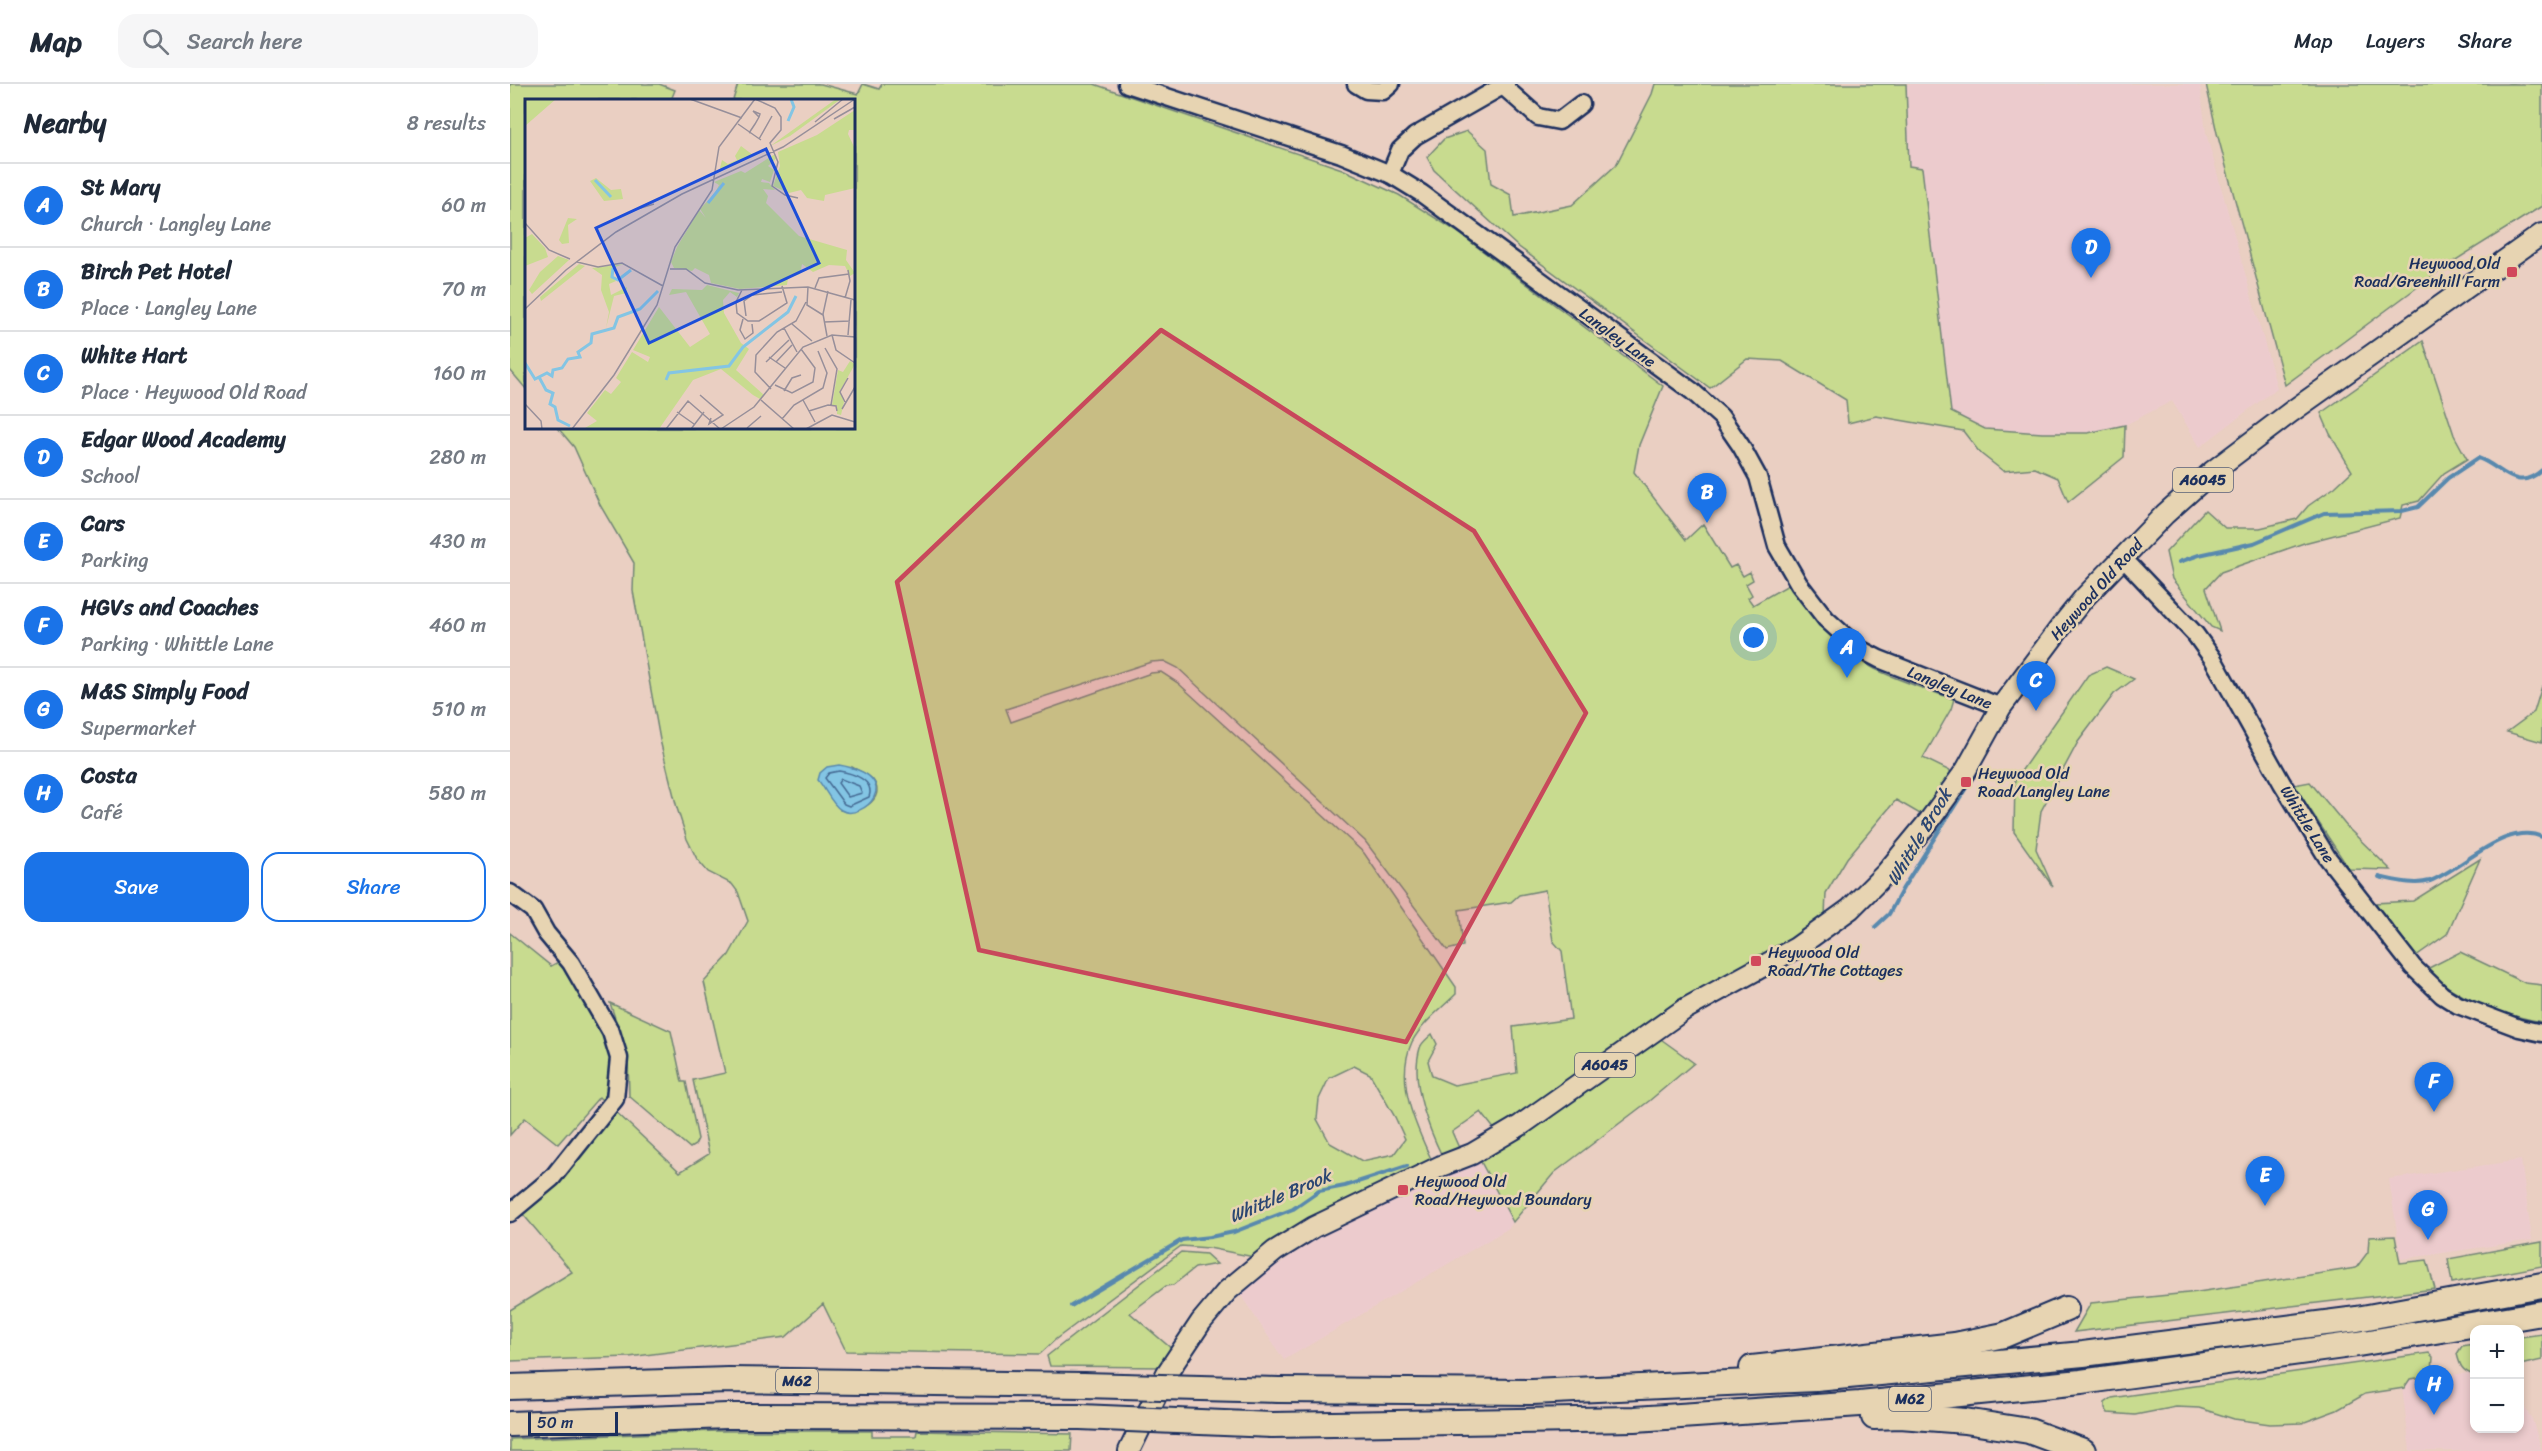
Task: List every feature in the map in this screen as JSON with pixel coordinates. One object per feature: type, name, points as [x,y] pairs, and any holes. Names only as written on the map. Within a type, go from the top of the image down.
[{"type":"highway","name":"M62","points":[[510,1387],[728,1380],[1532,1392],[1816,1379],[2083,1354],[2357,1319],[2542,1285]]},
{"type":"highway","name":"M62","points":[[1532,1392],[1955,1345],[2004,1335],[2066,1309]]},
{"type":"highway","name":"M62","points":[[510,1424],[727,1416],[1080,1417],[1272,1425],[1635,1419],[1860,1404],[2080,1382],[2358,1344],[2542,1313]]},
{"type":"highway","name":"M62","points":[[1635,1419],[1721,1424],[1900,1416],[1965,1421],[2029,1431],[2083,1450]]},
{"type":"main road","name":"Heywood Old Road","points":[[1129,1451],[1167,1373],[1215,1303],[1240,1278],[1275,1251],[1314,1227],[1441,1166],[1472,1154],[1521,1125],[1685,1009],[1796,948],[1850,909],[1886,873],[1929,821],[1966,770],[2001,707],[2063,624],[2122,557],[2165,514],[2213,471],[2291,412],[2542,234]]},
{"type":"street","name":"Langley Lane","points":[[1126,84],[1341,154],[1390,174],[1421,193],[1692,391],[1721,417],[1741,446],[1758,477],[1777,546],[1811,603],[1842,635],[1858,648],[1879,659],[2001,707]]},
{"type":"street","points":[[1356,84],[1366,90],[1383,91],[1391,84]]},
{"type":"street","points":[[1390,174],[1400,150],[1415,136],[1505,85],[1538,117],[1559,121],[1581,104]]},
{"type":"street","name":"Whittle Lane","points":[[2122,557],[2195,634],[2213,659],[2282,783],[2327,857],[2413,967],[2442,995],[2458,1005],[2519,1028],[2542,1033]]},
{"type":"street","points":[[510,893],[533,910],[546,933],[571,963],[611,1032],[619,1058],[615,1100],[552,1178],[510,1213]]},
{"type":"highlighted area","points":[[1161,330],[1474,531],[1586,713],[1406,1042],[979,950],[897,582]]},
{"type":"shaded area","points":[[1906,84],[2200,84],[2206,133],[2277,388],[2200,447],[2172,401],[2125,425],[2088,433],[1985,429],[1951,412],[1922,168],[1909,167]]},
{"type":"shaded area","points":[[2521,1160],[2532,1240],[2401,1259],[2389,1179]]},
{"type":"shaded area","points":[[1481,1162],[1513,1222],[1509,1228],[1284,1360],[1238,1291],[1350,1217],[1410,1189]]},
{"type":"shaded area","points":[[2470,1373],[2470,1433],[2524,1433],[2524,1407],[2532,1419],[2542,1451],[2410,1451],[2401,1378]]},
{"type":"green space","points":[[510,84],[659,84],[675,90],[671,99],[525,99],[525,388],[510,370]]},
{"type":"green space","points":[[738,84],[821,84],[858,94],[863,84],[879,89],[882,84],[1094,84],[1342,169],[1399,195],[1456,231],[1663,386],[1639,445],[1634,472],[1686,540],[1703,524],[1730,568],[1736,565],[1743,576],[1750,572],[1753,580],[1746,584],[1752,595],[1748,598],[1753,605],[1790,584],[1807,609],[1849,653],[1875,669],[1954,699],[1951,709],[1923,758],[1954,773],[1920,814],[1896,800],[1847,858],[1826,893],[1825,916],[1786,944],[1679,1002],[1495,1130],[1481,1112],[1452,1132],[1459,1148],[1442,1156],[1426,1118],[1419,1089],[1418,1061],[1421,1046],[1425,1041],[1432,1034],[1437,1044],[1428,1061],[1432,1076],[1454,1085],[1517,1073],[1513,1027],[1571,1019],[1562,951],[1553,941],[1545,890],[1519,895],[1511,902],[1459,910],[1463,946],[1447,950],[1365,841],[1178,668],[1164,661],[1151,662],[1006,709],[1011,722],[1151,673],[1161,672],[1178,683],[1364,853],[1456,987],[1456,994],[1416,1035],[1407,1057],[1405,1072],[1409,1104],[1433,1163],[1254,1257],[1209,1248],[1181,1246],[1056,1339],[1040,1354],[846,1351],[823,1304],[786,1337],[629,1357],[510,1361],[510,1310],[572,1272],[521,1212],[614,1110],[680,1172],[709,1154],[693,1080],[725,1073],[704,982],[729,955],[748,921],[738,892],[732,884],[708,872],[697,859],[687,839],[660,740],[633,591],[634,563],[600,505],[574,447],[559,429],[855,429],[855,99],[733,99]],"holes":[[[852,767],[866,774],[877,787],[874,800],[862,808],[840,810]],[[1354,1066],[1370,1074],[1405,1139],[1394,1154],[1362,1161],[1330,1143],[1317,1119],[1319,1099],[1329,1078]]]},
{"type":"green space","points":[[1655,84],[1906,84],[1909,166],[1922,168],[1951,412],[1985,429],[2088,433],[2125,425],[2124,457],[2068,502],[2058,478],[2035,468],[2003,471],[1980,453],[1963,431],[1876,416],[1848,423],[1846,400],[1782,361],[1747,359],[1710,388],[1516,245],[1434,170],[1427,157],[1444,139],[1467,131],[1487,149],[1491,184],[1511,195],[1514,217],[1572,205],[1616,165]]},
{"type":"green space","points":[[2206,84],[2542,84],[2542,206],[2446,266],[2285,385]]},
{"type":"green space","points":[[2423,341],[2454,435],[2467,459],[2444,473],[2419,501],[2403,505],[2400,518],[2304,543],[2221,572],[2206,588],[2220,631],[2211,627],[2172,579],[2166,552],[2205,510],[2225,528],[2260,528],[2297,519],[2308,506],[2335,487],[2352,471],[2330,434],[2321,413]]},
{"type":"green space","points":[[2106,667],[2134,679],[2114,694],[2078,742],[2041,811],[2036,849],[2053,887],[2014,832],[2015,780],[2088,675]]},
{"type":"green space","points":[[2542,686],[2542,742],[2507,732],[2534,712]]},
{"type":"green space","points":[[2310,782],[2348,828],[2391,870],[2349,869],[2294,785]]},
{"type":"green space","points":[[2480,859],[2447,934],[2416,956],[2375,903],[2413,901]]},
{"type":"green space","points":[[510,933],[551,966],[562,960],[594,1014],[611,1052],[611,1084],[606,1104],[599,1097],[558,1144],[525,1118],[510,1135]]},
{"type":"green space","points":[[2460,952],[2525,983],[2542,985],[2542,1022],[2510,1015],[2480,1004],[2451,989],[2425,970]]},
{"type":"green space","points":[[610,1003],[671,1031],[682,1082],[686,1082],[698,1139],[690,1148],[629,1096],[628,1057]]},
{"type":"green space","points":[[1658,1037],[1694,1063],[1649,1101],[1554,1173],[1513,1222],[1481,1162]]},
{"type":"green space","points":[[2395,1236],[2400,1263],[2427,1260],[2435,1289],[2074,1332],[2091,1303],[2198,1292],[2356,1268],[2368,1252],[2369,1237]]},
{"type":"green space","points":[[2542,1242],[2542,1266],[2452,1283],[2448,1259]]},
{"type":"green space","points":[[1181,1252],[1206,1254],[1217,1264],[1195,1268],[1130,1313],[1173,1350],[1165,1367],[1050,1366],[1047,1356]]},
{"type":"green space","points":[[2542,1334],[2542,1360],[2524,1364],[2524,1336]]},
{"type":"green space","points":[[2470,1345],[2470,1373],[2462,1368],[2459,1362],[2457,1354],[2462,1346]]},
{"type":"green space","points":[[2429,1353],[2433,1357],[2432,1372],[2424,1377],[2410,1379],[2404,1388],[2365,1394],[2337,1410],[2302,1423],[2270,1424],[2234,1419],[2199,1408],[2176,1407],[2135,1415],[2108,1413],[2105,1408],[2105,1403],[2112,1398]]},
{"type":"green space","points":[[715,1431],[872,1431],[872,1436],[916,1436],[917,1431],[1072,1434],[1071,1451],[510,1451],[510,1439]]},
{"type":"water","points":[[839,765],[860,771],[872,779],[876,788],[874,797],[868,805],[850,812],[841,810],[835,804],[818,780],[820,773],[827,767]]},
{"type":"waterway","name":"Whittle Brook","points":[[2179,562],[2199,555],[2254,543],[2324,513],[2402,511],[2418,507],[2448,478],[2478,458],[2516,479],[2532,477],[2542,470]]},
{"type":"waterway","name":"Whittle Brook","points":[[1875,927],[1889,914],[1971,780]]},
{"type":"waterway","points":[[2379,877],[2411,883],[2430,881],[2484,848],[2514,835],[2528,834],[2542,837]]},
{"type":"waterway","name":"Whittle Brook","points":[[1071,1306],[1182,1240],[1234,1232],[1293,1209],[1319,1191],[1345,1186],[1407,1166]]},
{"type":"place","name":"Heywood Old Road/Greenhill Farm","points":[[2512,272]]},
{"type":"place","name":"Edgar Wood Academy","points":[[2091,278]]},
{"type":"place","name":"Birch Pet Hotel","points":[[1707,523]]},
{"type":"place","name":"St Mary","points":[[1847,678]]},
{"type":"place","name":"White Hart","points":[[2036,711]]},
{"type":"place","name":"Heywood Old Road/Langley Lane","points":[[1966,782]]},
{"type":"place","name":"Heywood Old Road/The Cottages","points":[[1756,961]]},
{"type":"place","name":"HGVs and Coaches","points":[[2434,1112]]},
{"type":"place","name":"Heywood Old Road/Heywood Boundary","points":[[1403,1190]]},
{"type":"place","name":"Cars","points":[[2265,1206]]},
{"type":"place","name":"M&S Simply Food","points":[[2428,1240]]},
{"type":"place","name":"Costa","points":[[2434,1415]]}]
